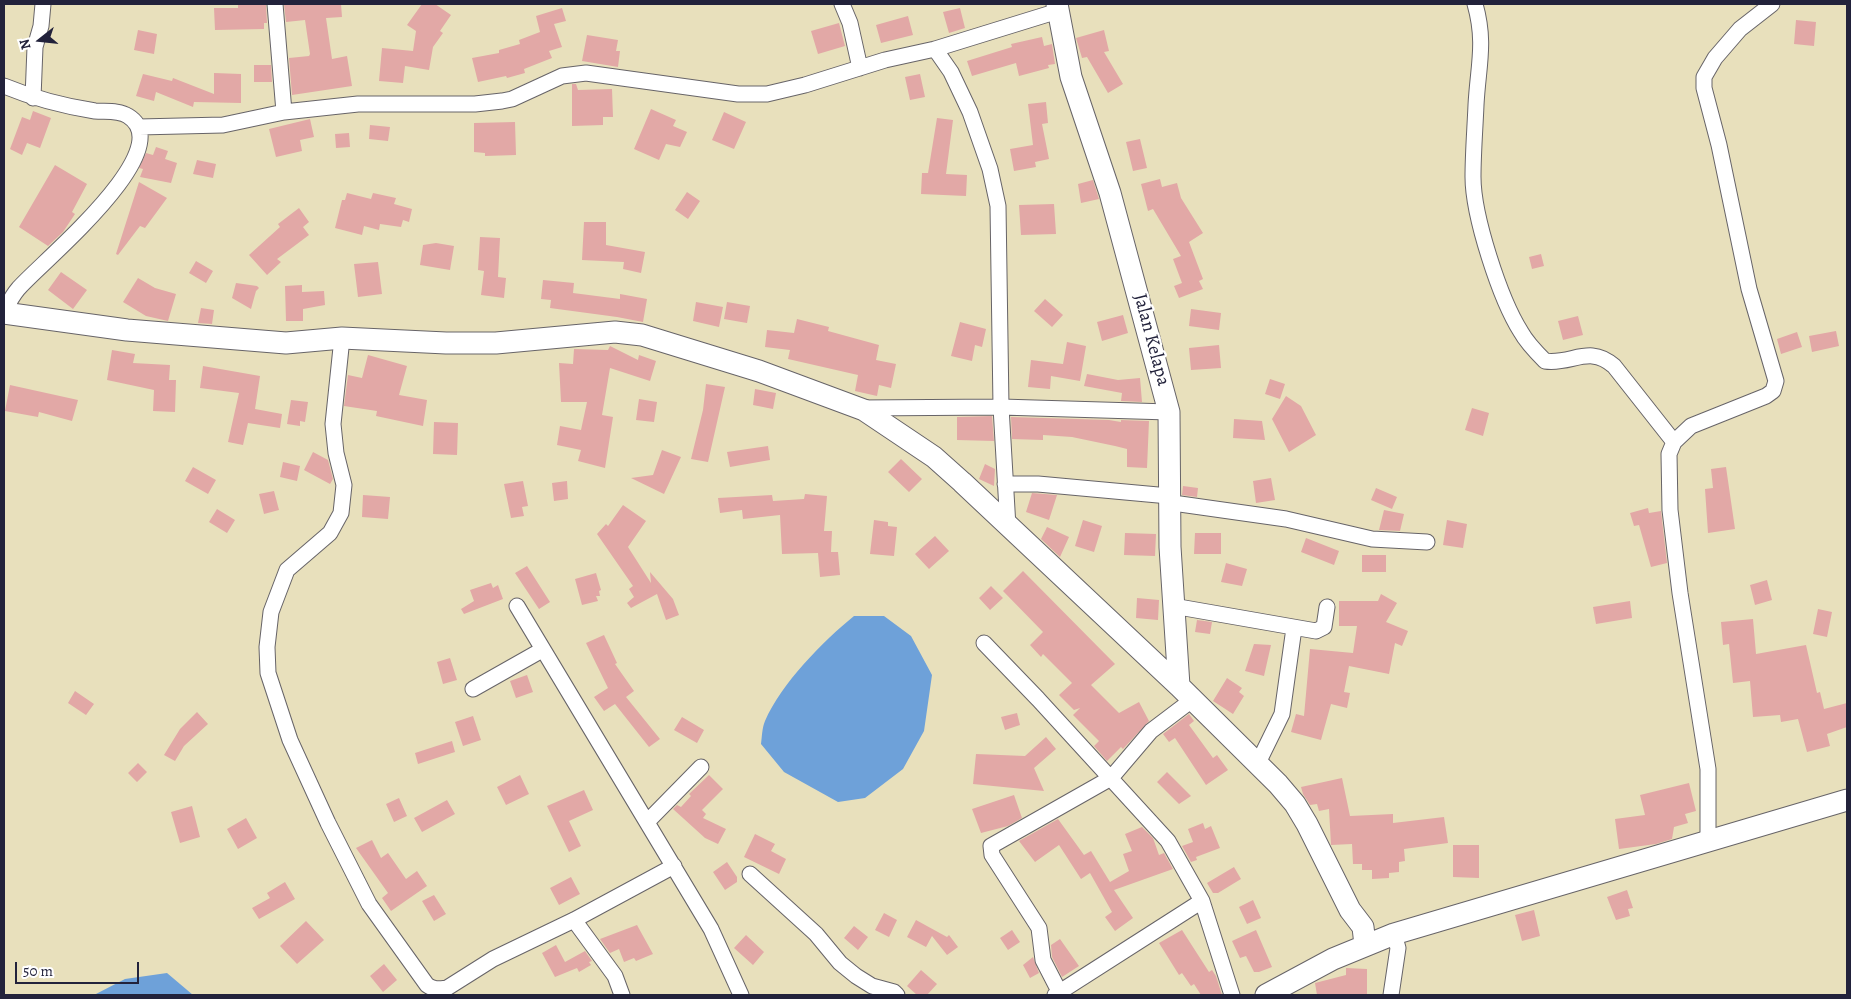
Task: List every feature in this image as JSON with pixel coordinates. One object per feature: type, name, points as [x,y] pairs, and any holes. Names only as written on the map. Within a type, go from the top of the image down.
[{"type":"street","points":[[33,98],[35,47],[41,26],[44,4]]},
{"type":"street","points":[[275,4],[284,112]]},
{"type":"street","points":[[842,4],[850,23],[860,68]]},
{"type":"street","points":[[1475,4],[1480,24],[1482,48],[1477,82],[1473,178],[1477,213],[1506,304],[1521,332],[1545,362],[1554,363],[1583,355],[1605,358],[1614,366],[1674,442]]},
{"type":"street","points":[[1708,842],[1708,769],[1680,593],[1670,510],[1669,454],[1674,442],[1700,421],[1766,396],[1775,387],[1776,382],[1749,289],[1719,144],[1704,88],[1704,77],[1715,58],[1740,29],[1772,4]]},
{"type":"street","points":[[139,127],[222,125],[284,112],[358,104],[475,104],[502,101],[512,99],[562,76],[586,73],[752,95],[805,85],[885,60],[935,48],[1058,7]]},
{"type":"street","name":"Jalan Kelapa","points":[[1058,7],[1071,77],[1110,193],[1169,412],[1170,548],[1173,606],[1185,693]]},
{"type":"street","points":[[935,48],[952,72],[970,112],[990,169],[996,193],[1000,230],[1001,407],[1008,527]]},
{"type":"street","points":[[4,86],[33,98],[94,111],[123,114],[134,120],[139,127],[141,144],[118,186],[75,234],[18,289],[4,312],[126,330],[228,340],[286,343],[342,338],[446,344],[496,343],[615,332],[642,335],[759,371],[859,408],[934,457],[1258,763],[1295,804],[1307,824],[1350,910],[1363,927],[1365,945]]},
{"type":"street","points":[[342,338],[333,424],[336,453],[344,485],[341,513],[330,533],[288,570],[271,612],[267,647],[268,673],[275,701],[290,740],[328,823],[369,904],[427,985],[433,989],[450,992],[493,959],[574,920],[674,866]]},
{"type":"street","points":[[859,408],[1001,407],[1169,412]]},
{"type":"street","points":[[1005,484],[1038,484],[1170,500],[1259,514],[1388,541],[1427,542]]},
{"type":"street","points":[[517,606],[542,650],[648,821],[711,930],[741,995]]},
{"type":"street","points":[[1173,606],[1316,631],[1323,630],[1327,607]]},
{"type":"street","points":[[1258,763],[1282,714],[1294,628]]},
{"type":"street","points":[[984,643],[1168,842],[1202,901],[1232,995]]},
{"type":"street","points":[[473,689],[542,650]]},
{"type":"street","points":[[1185,693],[1110,778],[1050,811],[990,848],[992,855],[1039,928],[1043,960],[1058,994],[1202,901]]},
{"type":"street","points":[[648,821],[701,767]]},
{"type":"street","points":[[1266,995],[1365,945],[1394,934],[1847,800]]},
{"type":"street","points":[[750,874],[816,934],[840,963],[872,986],[894,992],[897,995]]},
{"type":"street","points":[[574,920],[615,976],[622,995]]},
{"type":"street","points":[[1391,995],[1398,948],[1394,934]]},
{"type":"water","points":[[854,616],[884,616],[911,636],[932,675],[924,731],[903,769],[865,798],[838,802],[784,772],[761,744],[765,721],[781,692],[816,650]]},
{"type":"water","points":[[167,973],[193,995],[94,995],[125,979]]},
{"type":"building","points":[[238,4],[266,4],[267,23],[264,23],[264,29],[215,30],[214,8],[238,8]]},
{"type":"building","points":[[284,4],[341,4],[342,17],[326,18],[332,59],[347,56],[352,86],[292,95],[289,58],[309,56],[310,54],[305,20],[286,22]]},
{"type":"building","points":[[422,4],[435,4],[451,15],[440,31],[443,33],[433,47],[429,70],[405,66],[403,83],[379,81],[382,48],[413,51],[416,31],[407,25]]},
{"type":"building","points":[[562,8],[566,21],[554,24],[562,47],[549,51],[552,58],[524,69],[525,73],[507,78],[506,76],[478,82],[472,58],[499,53],[499,50],[520,44],[519,40],[540,32],[536,16]]},
{"type":"building","points":[[960,8],[965,28],[949,33],[943,12]]},
{"type":"building","points":[[908,16],[913,35],[881,43],[876,25]]},
{"type":"building","points":[[1796,20],[1816,22],[1814,46],[1794,44]]},
{"type":"building","points":[[839,23],[845,46],[818,54],[811,31]]},
{"type":"building","points":[[138,30],[157,34],[154,54],[134,50]]},
{"type":"building","points":[[1104,30],[1109,51],[1104,52],[1123,84],[1108,93],[1087,57],[1082,58],[1076,38]]},
{"type":"building","points":[[587,35],[618,40],[616,51],[620,51],[618,67],[582,61]]},
{"type":"building","points":[[1042,37],[1044,46],[1052,44],[1055,64],[1048,65],[1049,68],[1019,76],[1016,63],[972,76],[967,61],[1012,47],[1011,44]]},
{"type":"building","points":[[254,65],[271,65],[272,82],[254,82]]},
{"type":"building","points":[[214,73],[241,74],[241,103],[194,102],[193,107],[156,92],[154,101],[136,96],[143,74],[172,81],[173,78],[214,94]]},
{"type":"building","points":[[920,74],[925,97],[910,100],[905,77]]},
{"type":"building","points":[[572,84],[576,84],[578,90],[612,89],[613,117],[603,117],[603,125],[572,126]]},
{"type":"building","points":[[1046,102],[1048,123],[1042,124],[1049,159],[1035,162],[1036,167],[1014,171],[1010,149],[1033,145],[1028,104]]},
{"type":"building","points":[[651,109],[676,120],[673,126],[687,132],[680,147],[666,144],[659,160],[634,149]]},
{"type":"building","points":[[33,111],[51,118],[40,148],[27,143],[22,155],[10,149],[22,117],[30,120]]},
{"type":"building","points":[[724,112],[746,122],[734,149],[712,140]]},
{"type":"building","points":[[937,118],[953,120],[946,174],[967,175],[966,196],[921,194],[922,173],[928,173]]},
{"type":"building","points":[[310,119],[314,137],[300,140],[302,151],[276,157],[269,129]]},
{"type":"building","points":[[515,122],[516,155],[485,156],[485,153],[474,152],[474,123]]},
{"type":"building","points":[[370,125],[390,127],[388,141],[369,139]]},
{"type":"building","points":[[349,133],[350,147],[336,148],[335,134]]},
{"type":"building","points":[[1140,139],[1147,168],[1133,171],[1126,142]]},
{"type":"building","points":[[156,147],[168,151],[165,159],[177,163],[171,183],[140,177],[143,169],[139,168],[146,153],[153,155]]},
{"type":"building","points":[[197,160],[216,164],[213,178],[193,174]]},
{"type":"building","points":[[55,165],[87,184],[72,212],[75,214],[63,232],[48,246],[19,227]]},
{"type":"building","points":[[1160,179],[1162,187],[1177,183],[1181,198],[1203,233],[1189,242],[1203,279],[1199,281],[1203,289],[1179,298],[1174,286],[1182,283],[1173,259],[1181,256],[1153,209],[1148,211],[1141,184]]},
{"type":"building","points":[[1093,180],[1099,199],[1081,203],[1078,184]]},
{"type":"building","points":[[139,182],[167,198],[145,228],[140,226],[118,255],[116,254]]},
{"type":"building","points":[[687,192],[700,201],[688,219],[675,210]]},
{"type":"building","points":[[347,193],[371,199],[373,193],[396,198],[394,204],[412,209],[409,222],[403,220],[401,227],[380,224],[379,230],[364,226],[362,235],[335,228],[342,200],[345,200]]},
{"type":"building","points":[[1054,204],[1056,234],[1021,235],[1019,205]]},
{"type":"building","points":[[299,208],[309,222],[303,227],[309,235],[277,259],[281,262],[267,275],[249,255],[280,227],[278,224]]},
{"type":"building","points":[[584,222],[606,222],[606,245],[645,252],[641,273],[623,269],[624,262],[582,260]]},
{"type":"building","points":[[480,237],[500,238],[498,277],[506,278],[504,298],[481,295],[484,271],[478,270]]},
{"type":"building","points":[[436,243],[454,246],[450,270],[420,265],[423,245]]},
{"type":"building","points":[[1541,254],[1544,266],[1532,269],[1529,257]]},
{"type":"building","points":[[196,261],[213,271],[206,283],[189,273]]},
{"type":"building","points":[[378,262],[382,294],[358,297],[354,264]]},
{"type":"building","points":[[61,272],[87,290],[73,309],[48,290]]},
{"type":"building","points":[[138,278],[155,288],[176,294],[168,321],[146,316],[123,302]]},
{"type":"building","points":[[543,280],[574,283],[573,293],[620,299],[620,294],[647,299],[643,322],[550,308],[551,300],[541,299]]},
{"type":"building","points":[[236,283],[257,286],[259,288],[256,291],[251,309],[232,298]]},
{"type":"building","points":[[302,285],[302,292],[324,291],[325,305],[303,309],[303,321],[286,321],[285,286]]},
{"type":"building","points":[[1045,299],[1063,315],[1052,327],[1034,311]]},
{"type":"building","points":[[696,302],[723,307],[719,327],[693,321]]},
{"type":"building","points":[[727,302],[750,306],[747,323],[724,319]]},
{"type":"building","points":[[201,308],[214,310],[212,324],[198,323]]},
{"type":"building","points":[[1191,309],[1221,313],[1219,330],[1189,326]]},
{"type":"building","points":[[1123,315],[1128,333],[1102,341],[1097,322]]},
{"type":"building","points":[[1578,316],[1583,335],[1563,340],[1558,321]]},
{"type":"building","points":[[797,319],[829,327],[828,331],[879,345],[876,360],[896,364],[891,388],[879,385],[877,396],[855,391],[858,375],[788,359],[790,350],[765,347],[767,330],[794,333]]},
{"type":"building","points":[[960,322],[986,329],[982,347],[975,345],[972,361],[951,356]]},
{"type":"building","points":[[1836,331],[1839,346],[1812,352],[1809,336]]},
{"type":"building","points":[[1797,332],[1802,347],[1781,354],[1777,339]]},
{"type":"building","points":[[1067,342],[1086,346],[1080,381],[1051,376],[1050,389],[1028,387],[1031,360],[1063,364]]},
{"type":"building","points":[[1219,345],[1221,368],[1191,370],[1189,348]]},
{"type":"building","points":[[610,346],[638,360],[639,355],[656,361],[650,381],[610,368],[602,415],[613,417],[605,468],[578,461],[581,450],[557,445],[560,426],[581,430],[587,402],[561,402],[559,363],[573,364],[574,349],[608,350]]},
{"type":"building","points":[[112,350],[135,354],[133,363],[170,365],[169,380],[176,380],[175,412],[153,411],[154,390],[107,380]]},
{"type":"building","points":[[368,355],[407,366],[399,395],[427,400],[423,426],[376,416],[377,411],[344,406],[348,375],[362,378]]},
{"type":"building","points":[[203,366],[260,376],[255,409],[282,414],[280,428],[248,423],[243,445],[228,442],[239,393],[200,388]]},
{"type":"building","points":[[1087,374],[1118,380],[1140,378],[1142,402],[1121,401],[1122,393],[1084,386]]},
{"type":"building","points":[[1270,379],[1285,384],[1280,399],[1265,394]]},
{"type":"building","points":[[706,384],[725,387],[708,462],[691,459],[703,410]]},
{"type":"building","points":[[10,385],[78,400],[72,421],[39,412],[38,417],[5,411]]},
{"type":"building","points":[[755,389],[776,393],[773,409],[753,405]]},
{"type":"building","points":[[1286,396],[1301,406],[1316,435],[1289,452],[1272,419]]},
{"type":"building","points":[[639,399],[657,402],[654,422],[636,420]]},
{"type":"building","points":[[291,400],[308,402],[305,422],[300,421],[300,426],[287,424]]},
{"type":"building","points":[[1472,408],[1489,413],[1483,436],[1465,430]]},
{"type":"building","points":[[992,416],[994,441],[957,440],[957,417]]},
{"type":"building","points":[[1011,417],[1121,422],[1121,420],[1149,421],[1147,468],[1127,467],[1127,449],[1115,446],[1072,437],[1043,435],[1043,440],[1012,439]]},
{"type":"building","points":[[1234,419],[1262,421],[1265,440],[1233,438]]},
{"type":"building","points":[[434,422],[458,423],[457,455],[433,454]]},
{"type":"building","points":[[768,446],[770,460],[730,467],[727,452]]},
{"type":"building","points":[[662,450],[681,457],[664,494],[631,478],[653,475]]},
{"type":"building","points":[[313,452],[328,460],[333,479],[330,484],[304,470]]},
{"type":"building","points":[[901,459],[922,479],[909,492],[888,472]]},
{"type":"building","points":[[283,462],[300,466],[297,481],[280,477]]},
{"type":"building","points":[[985,464],[995,469],[994,486],[979,479]]},
{"type":"building","points":[[193,467],[216,480],[208,494],[185,481]]},
{"type":"building","points":[[1726,467],[1735,529],[1708,533],[1705,489],[1713,488],[1711,469]]},
{"type":"building","points":[[1271,478],[1275,500],[1256,503],[1253,481]]},
{"type":"building","points":[[523,481],[528,506],[522,507],[524,516],[511,518],[504,484]]},
{"type":"building","points":[[567,481],[568,499],[554,501],[552,483]]},
{"type":"building","points":[[1183,486],[1198,488],[1197,497],[1182,495]]},
{"type":"building","points":[[1376,488],[1397,497],[1392,509],[1371,500]]},
{"type":"building","points":[[274,491],[279,510],[264,514],[259,494]]},
{"type":"building","points":[[1032,493],[1057,495],[1049,520],[1026,512]]},
{"type":"building","points":[[805,494],[827,496],[824,531],[832,531],[831,552],[838,552],[840,575],[820,577],[818,553],[782,554],[780,515],[743,519],[742,510],[720,513],[718,498],[772,495],[773,501],[804,499]]},
{"type":"building","points":[[363,495],[390,497],[388,519],[362,517]]},
{"type":"building","points":[[623,505],[646,521],[628,547],[651,583],[650,572],[673,599],[679,615],[666,620],[657,594],[631,608],[627,603],[634,597],[629,589],[633,586],[597,534],[606,524],[608,526]]},
{"type":"building","points":[[1648,508],[1649,513],[1661,511],[1667,563],[1651,567],[1639,525],[1634,526],[1630,513]]},
{"type":"building","points":[[217,509],[235,520],[227,533],[209,522]]},
{"type":"building","points":[[1384,510],[1404,514],[1400,531],[1379,530]]},
{"type":"building","points":[[874,520],[888,522],[888,526],[897,527],[894,556],[870,554]]},
{"type":"building","points":[[1083,520],[1102,526],[1094,552],[1075,546]]},
{"type":"building","points":[[1447,520],[1467,524],[1463,548],[1443,545]]},
{"type":"building","points":[[1047,527],[1069,537],[1060,557],[1041,539]]},
{"type":"building","points":[[1125,533],[1156,534],[1155,556],[1124,555]]},
{"type":"building","points":[[1195,533],[1221,533],[1221,554],[1194,554]]},
{"type":"building","points":[[935,536],[949,551],[929,569],[915,554]]},
{"type":"building","points":[[1306,538],[1339,551],[1334,565],[1301,552]]},
{"type":"building","points":[[1362,555],[1386,555],[1386,572],[1362,572]]},
{"type":"building","points":[[1226,563],[1247,569],[1242,586],[1221,582]]},
{"type":"building","points":[[527,566],[550,602],[539,609],[515,573]]},
{"type":"building","points":[[1023,571],[1115,664],[1091,685],[1119,713],[1139,702],[1149,721],[1123,749],[1121,747],[1107,761],[1094,746],[1099,741],[1073,715],[1080,708],[1074,710],[1059,695],[1072,683],[1043,654],[1041,657],[1030,645],[1043,632],[1003,591]]},
{"type":"building","points":[[596,573],[601,590],[599,591],[600,596],[596,596],[598,601],[582,605],[575,579]]},
{"type":"building","points":[[1767,580],[1772,600],[1755,605],[1750,585]]},
{"type":"building","points":[[491,583],[493,588],[498,585],[503,599],[464,614],[461,609],[474,601],[470,590]]},
{"type":"building","points":[[991,586],[1003,598],[990,610],[979,598]]},
{"type":"building","points":[[1381,594],[1397,603],[1386,622],[1408,631],[1402,646],[1395,643],[1389,674],[1349,666],[1344,692],[1350,693],[1347,708],[1331,704],[1321,740],[1291,732],[1296,714],[1304,716],[1310,649],[1353,653],[1357,626],[1339,626],[1339,601],[1378,601]]},
{"type":"building","points":[[1137,598],[1159,600],[1158,620],[1136,618]]},
{"type":"building","points":[[1630,601],[1632,618],[1596,624],[1593,607]]},
{"type":"building","points":[[1818,609],[1832,612],[1827,637],[1813,634]]},
{"type":"building","points":[[1753,619],[1756,654],[1806,645],[1817,693],[1820,692],[1824,709],[1847,703],[1847,727],[1827,734],[1830,746],[1807,752],[1798,719],[1781,722],[1780,715],[1753,717],[1750,681],[1733,683],[1729,644],[1723,645],[1721,622]]},
{"type":"building","points":[[1197,620],[1212,622],[1210,634],[1195,632]]},
{"type":"building","points":[[604,635],[617,663],[615,664],[634,691],[626,697],[660,739],[649,747],[615,704],[604,711],[594,697],[608,688],[586,643]]},
{"type":"building","points":[[1254,644],[1271,645],[1264,676],[1245,671]]},
{"type":"building","points":[[450,658],[457,680],[443,684],[437,662]]},
{"type":"building","points":[[527,675],[533,692],[516,698],[510,681]]},
{"type":"building","points":[[1227,678],[1242,688],[1239,692],[1244,696],[1233,714],[1213,701]]},
{"type":"building","points":[[75,691],[94,704],[86,715],[68,703]]},
{"type":"building","points":[[197,712],[208,724],[184,746],[175,761],[164,755],[180,729]]},
{"type":"building","points":[[1017,713],[1020,725],[1005,730],[1001,717]]},
{"type":"building","points":[[1189,714],[1194,721],[1189,725],[1213,758],[1217,755],[1228,770],[1206,785],[1175,738],[1169,742],[1163,734]]},
{"type":"building","points":[[473,716],[481,740],[463,746],[455,722]]},
{"type":"building","points":[[682,717],[704,730],[697,743],[674,730]]},
{"type":"building","points":[[1046,737],[1056,749],[1034,768],[1044,791],[973,784],[976,754],[1025,756]]},
{"type":"building","points":[[452,741],[455,752],[418,764],[415,753]]},
{"type":"building","points":[[138,763],[147,772],[137,782],[128,773]]},
{"type":"building","points":[[1167,772],[1191,796],[1179,804],[1157,782]]},
{"type":"building","points":[[520,775],[529,794],[506,805],[497,787]]},
{"type":"building","points":[[709,775],[723,789],[702,810],[706,814],[703,818],[726,829],[718,844],[705,838],[673,809],[677,805],[681,807],[691,796],[689,794]]},
{"type":"building","points":[[1342,778],[1350,816],[1393,814],[1393,823],[1444,817],[1448,843],[1404,849],[1405,861],[1399,862],[1399,872],[1389,873],[1389,878],[1372,879],[1372,870],[1362,870],[1362,864],[1353,864],[1352,844],[1331,845],[1329,809],[1319,811],[1317,804],[1310,805],[1301,787]]},
{"type":"building","points":[[1689,783],[1696,811],[1685,814],[1688,823],[1674,827],[1672,839],[1656,844],[1619,849],[1615,819],[1645,815],[1640,795]]},
{"type":"building","points":[[584,790],[593,810],[569,821],[581,846],[569,852],[547,806]]},
{"type":"building","points":[[1014,795],[1022,818],[1008,826],[981,833],[972,809]]},
{"type":"building","points":[[399,798],[407,816],[394,822],[386,804]]},
{"type":"building","points":[[447,800],[455,814],[422,832],[414,818]]},
{"type":"building","points":[[192,806],[200,837],[180,843],[171,812]]},
{"type":"building","points":[[246,818],[257,838],[238,849],[227,829]]},
{"type":"building","points":[[1058,819],[1084,855],[1091,851],[1110,882],[1129,871],[1123,854],[1132,851],[1125,834],[1142,827],[1153,838],[1159,855],[1164,853],[1173,869],[1114,890],[1133,918],[1115,931],[1105,917],[1112,912],[1090,873],[1081,879],[1059,845],[1035,862],[1019,841]]},
{"type":"building","points":[[1203,823],[1205,829],[1211,826],[1220,848],[1196,857],[1197,860],[1191,862],[1182,846],[1193,842],[1188,829]]},
{"type":"building","points":[[755,834],[775,844],[771,851],[786,859],[779,874],[744,857]]},
{"type":"building","points":[[372,840],[381,858],[388,853],[406,879],[417,871],[427,886],[391,911],[382,898],[388,893],[356,848]]},
{"type":"building","points":[[1453,845],[1479,845],[1479,878],[1453,877]]},
{"type":"building","points":[[727,862],[737,877],[737,882],[725,890],[713,872]]},
{"type":"building","points":[[1234,867],[1241,879],[1218,893],[1213,893],[1207,883]]},
{"type":"building","points":[[571,877],[580,894],[559,905],[550,888]]},
{"type":"building","points":[[285,882],[295,899],[259,919],[252,908],[270,898],[267,893]]},
{"type":"building","points":[[1627,890],[1633,908],[1628,909],[1630,916],[1616,920],[1607,897]]},
{"type":"building","points":[[434,895],[446,914],[434,921],[422,901]]},
{"type":"building","points":[[1253,900],[1261,918],[1247,924],[1239,907]]},
{"type":"building","points":[[1534,910],[1540,936],[1522,941],[1515,915]]},
{"type":"building","points":[[884,913],[897,920],[889,937],[875,930]]},
{"type":"building","points":[[916,920],[947,937],[949,935],[958,947],[947,955],[932,936],[926,947],[907,937]]},
{"type":"building","points":[[306,921],[324,940],[297,964],[280,946]]},
{"type":"building","points":[[637,925],[653,954],[636,961],[634,958],[624,962],[619,949],[610,953],[600,939]]},
{"type":"building","points":[[854,926],[868,937],[858,950],[844,938]]},
{"type":"building","points":[[1012,930],[1020,942],[1008,950],[1000,938]]},
{"type":"building","points":[[1182,930],[1209,972],[1212,970],[1216,976],[1222,995],[1201,995],[1194,984],[1191,986],[1182,973],[1179,975],[1159,943]]},
{"type":"building","points":[[1256,930],[1272,967],[1259,972],[1254,972],[1246,956],[1240,958],[1232,941]]},
{"type":"building","points":[[746,935],[764,952],[753,965],[734,948]]},
{"type":"building","points":[[1060,939],[1079,966],[1062,977],[1052,957],[1051,945]]},
{"type":"building","points":[[556,945],[565,962],[585,951],[592,961],[589,962],[591,965],[579,972],[577,968],[555,977],[542,953]]},
{"type":"building","points":[[1033,957],[1039,973],[1030,978],[1023,965]]},
{"type":"building","points":[[384,964],[397,980],[383,992],[370,976]]},
{"type":"building","points":[[1346,968],[1367,969],[1367,995],[1317,995],[1315,983],[1346,975]]},
{"type":"building","points":[[921,970],[937,984],[927,995],[917,995],[907,986]]}]
